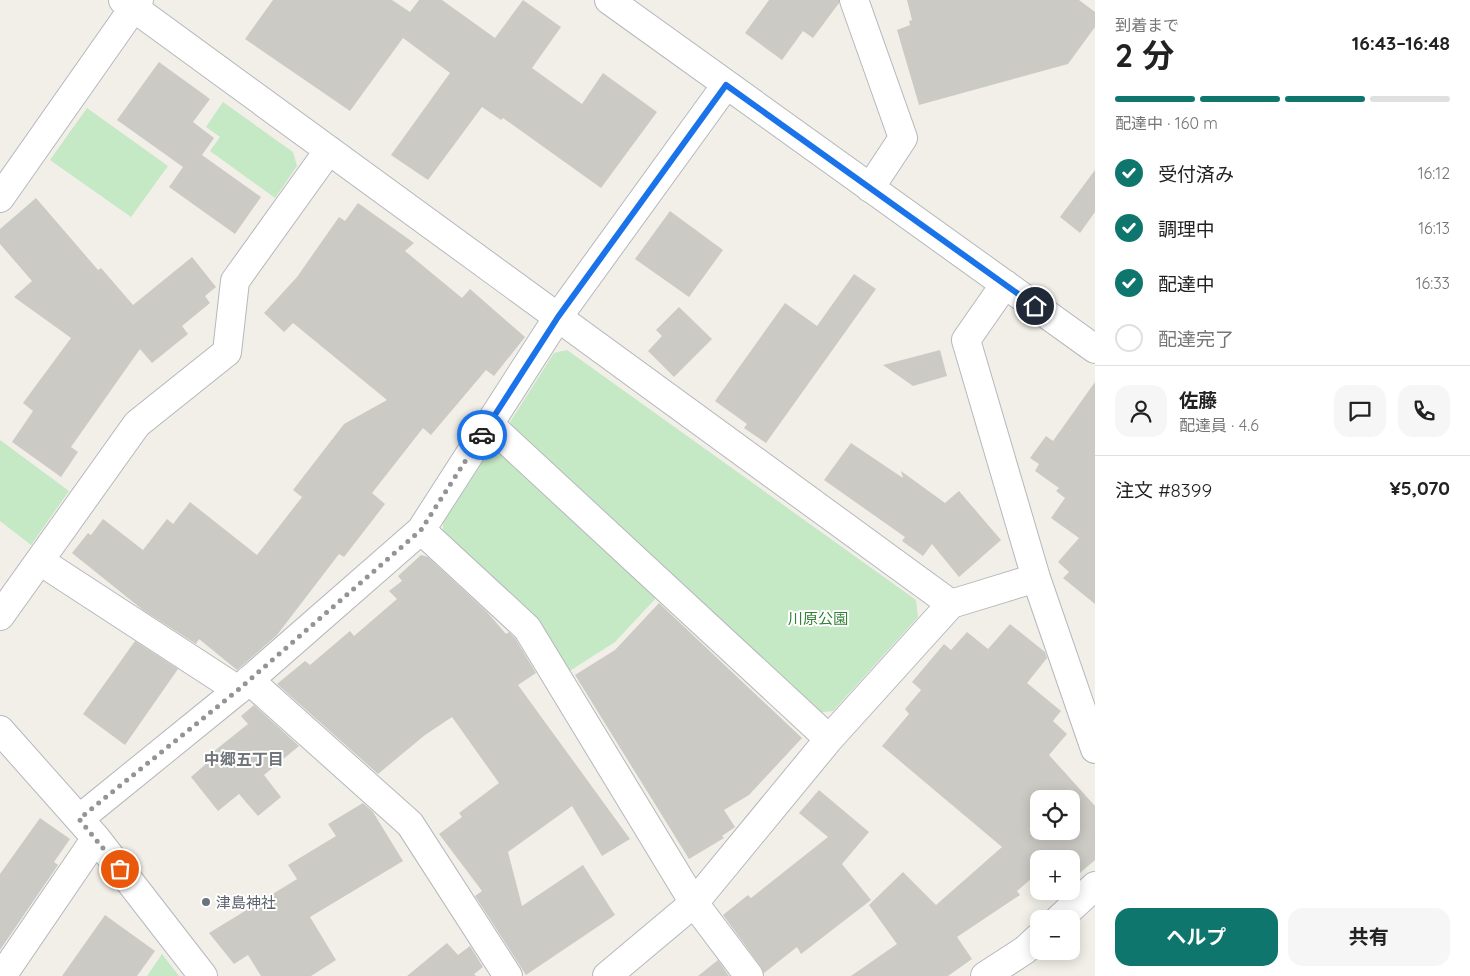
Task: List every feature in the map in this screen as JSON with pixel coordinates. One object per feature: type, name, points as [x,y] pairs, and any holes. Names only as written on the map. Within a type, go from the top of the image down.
[{"type":"street","points":[[609,0],[1095,349]]},
{"type":"street","points":[[854,0],[903,138],[870,188]]},
{"type":"street","points":[[0,198],[132,3],[329,150],[951,604]]},
{"type":"street","points":[[2,976],[88,829],[244,685],[421,530],[558,317],[726,85]]},
{"type":"street","points":[[0,616],[137,424],[227,352],[235,281],[329,150]]},
{"type":"street","points":[[1005,284],[966,340],[1036,578],[1095,749]]},
{"type":"street","points":[[489,424],[829,740]]},
{"type":"street","points":[[421,530],[527,628],[694,903],[750,976]]},
{"type":"street","points":[[40,561],[244,685],[410,824],[508,976]]},
{"type":"street","points":[[607,976],[694,903],[829,740],[951,604],[1036,578]]},
{"type":"street","points":[[0,730],[88,829],[203,976]]},
{"type":"street","points":[[1069,910],[1095,886]]},
{"type":"street","points":[[985,976],[1030,945]]},
{"type":"green space","points":[[223,102],[293,152],[297,166],[275,198],[210,151],[220,137],[206,127]]},
{"type":"green space","points":[[87,108],[168,166],[131,217],[50,160]]},
{"type":"green space","name":"川原公園","points":[[567,350],[916,600],[918,617],[833,711],[814,713],[517,436],[510,422],[554,353]]},
{"type":"green space","points":[[0,440],[69,491],[31,545],[0,521]]},
{"type":"green space","points":[[505,453],[657,597],[615,642],[568,672],[443,537],[443,523],[486,457]]},
{"type":"green space","points":[[162,954],[179,976],[147,976]]},
{"type":"building","points":[[273,0],[392,0],[410,12],[419,0],[442,0],[495,38],[523,0],[561,27],[532,68],[582,104],[603,73],[657,112],[601,188],[503,118],[501,120],[482,107],[428,180],[391,155],[450,73],[403,38],[350,111],[245,39]]},
{"type":"building","points":[[769,0],[839,0],[839,3],[813,38],[803,31],[782,60],[745,33]]},
{"type":"building","points":[[907,0],[1079,0],[1095,12],[1095,27],[1068,64],[919,105],[897,30],[910,25],[909,21],[912,20]]},
{"type":"building","points":[[159,62],[210,99],[193,122],[214,138],[202,155],[261,197],[235,234],[169,187],[183,167],[117,120]]},
{"type":"building","points":[[1095,170],[1095,212],[1080,233],[1060,217]]},
{"type":"building","points":[[36,198],[98,270],[101,268],[133,305],[192,257],[216,287],[205,296],[210,303],[182,326],[188,334],[152,363],[140,349],[71,447],[78,452],[61,477],[12,442],[33,411],[23,403],[71,338],[14,297],[32,281],[0,244],[0,229]]},
{"type":"building","points":[[358,203],[414,243],[405,251],[462,298],[470,289],[525,337],[494,376],[486,370],[431,435],[423,428],[372,493],[385,504],[344,557],[339,554],[277,635],[237,670],[199,639],[196,644],[143,610],[72,553],[88,533],[91,535],[103,519],[143,550],[167,519],[173,524],[190,502],[257,555],[302,497],[293,490],[344,424],[387,400],[293,323],[284,332],[264,313],[297,277],[339,217],[345,221]]},
{"type":"building","points":[[670,211],[723,250],[689,297],[635,259]]},
{"type":"building","points":[[854,274],[876,289],[766,443],[744,428],[747,424],[715,401],[785,303],[817,326]]},
{"type":"building","points":[[679,307],[712,339],[674,377],[648,351],[662,336],[656,330]]},
{"type":"building","points":[[940,350],[947,376],[913,386],[883,365]]},
{"type":"building","points":[[1095,382],[1095,604],[1063,578],[1069,572],[1058,562],[1079,538],[1051,518],[1065,498],[1056,491],[1059,488],[1035,471],[1039,464],[1030,458],[1046,436],[1053,441]]},
{"type":"building","points":[[851,443],[903,478],[901,471],[945,503],[959,491],[1001,540],[959,577],[932,544],[923,556],[902,541],[905,537],[824,480]]},
{"type":"building","points":[[421,555],[428,557],[487,612],[506,634],[509,632],[515,638],[536,673],[518,685],[630,839],[602,856],[572,806],[508,852],[522,906],[583,865],[615,915],[526,975],[475,896],[482,891],[439,834],[462,817],[459,813],[499,783],[452,717],[425,735],[378,774],[277,684],[305,661],[310,665],[350,631],[354,636],[397,599],[389,591],[402,581],[398,576]]},
{"type":"building","points":[[659,603],[802,738],[749,795],[724,810],[735,827],[722,836],[724,838],[689,859],[575,675],[615,650]]},
{"type":"building","points":[[1010,624],[1045,652],[1047,658],[1027,683],[1061,711],[1053,721],[1067,734],[1049,755],[1095,806],[1095,860],[1080,873],[1080,850],[1030,850],[1030,880],[1017,891],[1020,895],[957,937],[972,959],[948,976],[851,976],[897,944],[869,905],[903,872],[936,905],[1002,847],[882,746],[909,714],[905,709],[921,690],[912,682],[944,644],[951,650],[967,632],[988,649]]},
{"type":"building","points":[[135,641],[178,669],[125,745],[83,714]]},
{"type":"building","points":[[254,705],[299,746],[264,775],[281,797],[258,816],[239,794],[218,811],[191,777],[207,763],[203,760],[248,724],[241,716]]},
{"type":"building","points":[[819,790],[869,832],[842,864],[871,900],[801,954],[797,947],[764,973],[723,915],[748,895],[751,898],[828,837],[799,813]]},
{"type":"building","points":[[363,803],[373,812],[403,861],[310,917],[336,960],[311,976],[261,976],[248,955],[234,964],[209,933],[297,879],[288,865],[336,836],[328,824]]},
{"type":"building","points":[[40,818],[70,839],[54,862],[58,865],[0,950],[0,874]]},
{"type":"building","points":[[105,915],[155,951],[137,976],[62,976]]},
{"type":"building","points":[[447,943],[458,955],[470,946],[483,967],[474,974],[476,976],[407,976]]},
{"type":"building","points":[[718,960],[729,976],[698,976]]},
{"type":"way so far","points":[[120,869],[79,819],[238,690],[421,530],[482,435]]},
{"type":"place","name":"津島神社","points":[[206,902]]},
{"type":"district","name":"中郷五丁目","points":[[244,759]]},
{"type":"route","points":[[482,435],[558,317],[726,85],[1035,306]]}]
